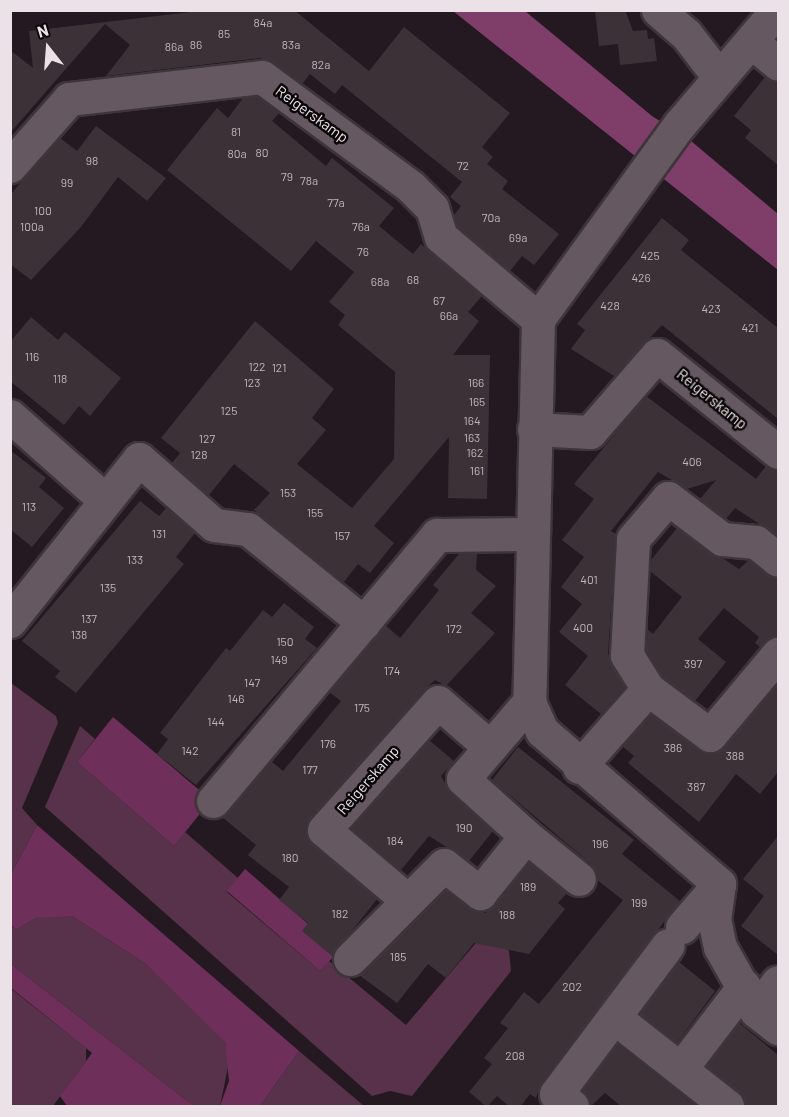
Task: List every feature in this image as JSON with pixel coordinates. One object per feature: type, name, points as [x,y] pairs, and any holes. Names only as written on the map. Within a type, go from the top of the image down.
[{"type":"street","points":[[658,10],[686,34],[719,77]]},
{"type":"street","points":[[719,884],[579,767],[542,731],[529,702],[531,534],[538,319],[680,125],[777,10]]},
{"type":"street","points":[[752,42],[778,64]]},
{"type":"street","name":"Reigerskamp","points":[[10,166],[69,99],[262,77],[411,187],[432,208],[441,237],[538,319]]},
{"type":"street","name":"Reigerskamp","points":[[534,429],[590,432],[657,355],[778,452]]},
{"type":"street","points":[[10,416],[105,500]]},
{"type":"street","points":[[10,621],[139,459],[214,525],[248,530],[364,623]]},
{"type":"street","points":[[778,560],[756,542],[722,539],[668,498],[633,539],[627,655],[648,689],[710,735],[778,654]]},
{"type":"street","points":[[213,801],[437,535],[531,534]]},
{"type":"street","points":[[579,767],[648,689]]},
{"type":"street","name":"Reigerskamp","points":[[406,899],[324,830],[438,702],[490,747]]},
{"type":"street","points":[[529,702],[463,779],[526,836],[579,879]]},
{"type":"street","points":[[350,959],[406,899],[444,865],[480,893],[526,836]]},
{"type":"street","points":[[572,1107],[556,1094],[675,936],[719,884]]},
{"type":"street","points":[[719,884],[714,919],[720,947],[759,1008]]},
{"type":"street","points":[[682,1067],[759,1008],[778,982]]},
{"type":"street","points":[[614,1017],[682,1067],[727,1107]]},
{"type":"shaded area","points":[[453,11],[525,11],[652,116],[691,141],[778,214],[778,270]]},
{"type":"shaded area","points":[[11,683],[56,716],[58,723],[22,808],[37,825],[11,874]]},
{"type":"shaded area","points":[[113,717],[211,800],[174,846],[77,762]]},
{"type":"shaded area","points":[[80,726],[95,739],[77,762],[174,846],[185,832],[238,878],[227,892],[320,971],[329,961],[406,1025],[486,931],[509,951],[511,971],[412,1096],[390,1091],[372,1096],[45,807]]},
{"type":"shaded area","points":[[37,825],[299,1051],[260,1106],[220,1106],[229,1081],[225,1042],[146,964],[72,916],[36,918],[16,930],[11,925],[11,874]]},
{"type":"shaded area","points":[[245,869],[339,951],[320,971],[227,891]]},
{"type":"shaded area","points":[[59,913],[72,916],[146,964],[212,1025],[225,1042],[229,1062],[220,1106],[194,1106],[11,964],[10,925],[16,930],[36,918]]},
{"type":"shaded area","points":[[10,964],[194,1106],[67,1106],[60,1096],[92,1053],[11,988]]},
{"type":"shaded area","points":[[10,988],[86,1048],[86,1061],[53,1106],[11,1106]]},
{"type":"shaded area","points":[[299,1051],[364,1106],[260,1106]]},
{"type":"building","points":[[208,10],[294,10],[369,71],[404,27],[510,113],[482,147],[493,157],[487,164],[508,181],[502,189],[559,234],[534,265],[522,256],[510,271],[457,226],[454,215],[461,206],[450,197],[462,182],[342,85],[335,94],[310,74],[302,84],[273,62],[260,58],[106,76],[130,45],[105,24],[10,133],[10,50],[33,68],[29,31]]},
{"type":"building","points":[[595,10],[625,10],[633,31],[647,30],[648,39],[654,38],[657,61],[620,65],[618,44],[599,46]]},
{"type":"building","points":[[765,77],[778,82],[778,165],[745,138],[751,130],[734,116]]},
{"type":"building","points":[[257,96],[279,113],[272,121],[326,166],[332,158],[394,208],[379,226],[413,254],[421,244],[482,296],[468,312],[479,321],[453,355],[490,355],[487,499],[448,498],[449,437],[374,526],[394,543],[370,573],[358,564],[344,582],[254,510],[270,493],[234,464],[209,495],[172,463],[180,453],[161,438],[255,321],[334,389],[312,418],[326,430],[297,464],[352,508],[394,459],[395,372],[338,325],[345,315],[329,302],[354,272],[316,241],[291,271],[167,170],[217,108],[228,118],[243,98]]},
{"type":"building","points":[[96,126],[166,178],[147,201],[118,177],[81,227],[31,280],[10,264],[10,195],[60,138],[77,151]]},
{"type":"building","points":[[662,218],[689,240],[681,250],[778,328],[778,419],[662,325],[614,376],[571,349],[585,330],[577,324]]},
{"type":"building","points":[[31,317],[58,340],[65,332],[121,378],[90,416],[79,406],[64,425],[10,381],[10,342]]},
{"type":"building","points":[[646,396],[756,479],[766,466],[778,470],[778,536],[735,508],[726,519],[700,499],[716,480],[687,489],[658,472],[611,531],[616,534],[608,654],[625,687],[601,714],[565,685],[588,656],[559,632],[582,604],[561,587],[584,557],[562,540],[594,499],[574,484]]},
{"type":"building","points":[[10,450],[46,478],[39,487],[64,508],[32,547],[10,529]]},
{"type":"building","points":[[140,501],[159,516],[166,508],[195,533],[176,557],[184,564],[76,693],[55,677],[60,671],[22,641]]},
{"type":"building","points":[[677,528],[739,569],[749,560],[778,578],[778,636],[760,647],[755,643],[759,637],[724,608],[698,639],[726,662],[695,701],[662,676],[646,650],[647,629],[653,634],[682,597],[650,571],[651,560]]},
{"type":"building","points":[[459,554],[477,554],[476,570],[496,586],[471,613],[495,633],[446,686],[435,680],[424,690],[306,826],[312,844],[377,899],[332,956],[302,931],[308,923],[279,900],[289,887],[248,855],[256,845],[222,817],[271,761],[283,771],[341,701],[329,692],[385,625],[400,638],[439,590],[433,585]]},
{"type":"building","points":[[284,603],[314,627],[305,639],[317,648],[196,785],[157,754],[168,739],[160,733],[226,648],[230,651],[263,610],[272,617]]},
{"type":"building","points":[[778,683],[778,772],[760,794],[736,774],[699,822],[628,763],[634,756],[622,746],[651,714],[699,750],[717,752]]},
{"type":"building","points":[[429,740],[454,761],[441,776],[450,792],[493,831],[469,861],[429,836],[401,870],[351,828]]},
{"type":"building","points":[[518,747],[634,840],[622,854],[680,901],[541,1083],[536,1098],[530,1094],[520,1107],[510,1107],[497,1096],[487,1107],[469,1092],[492,1064],[484,1058],[508,1028],[500,1023],[524,992],[539,1004],[623,900],[597,880],[591,864],[492,780]]},
{"type":"building","points":[[778,836],[778,955],[741,926],[764,896],[743,879]]},
{"type":"building","points":[[529,862],[567,893],[558,903],[565,909],[529,954],[474,943],[446,978],[428,964],[397,1003],[359,975],[446,890],[469,908],[486,913]]},
{"type":"building","points":[[679,962],[715,991],[677,1043],[640,1014]]},
{"type":"building","points":[[739,1023],[778,1055],[778,1107],[745,1107],[739,1092],[706,1066]]},
{"type":"building","points":[[617,1044],[697,1107],[622,1107],[605,1093],[590,1107],[582,1090]]}]
